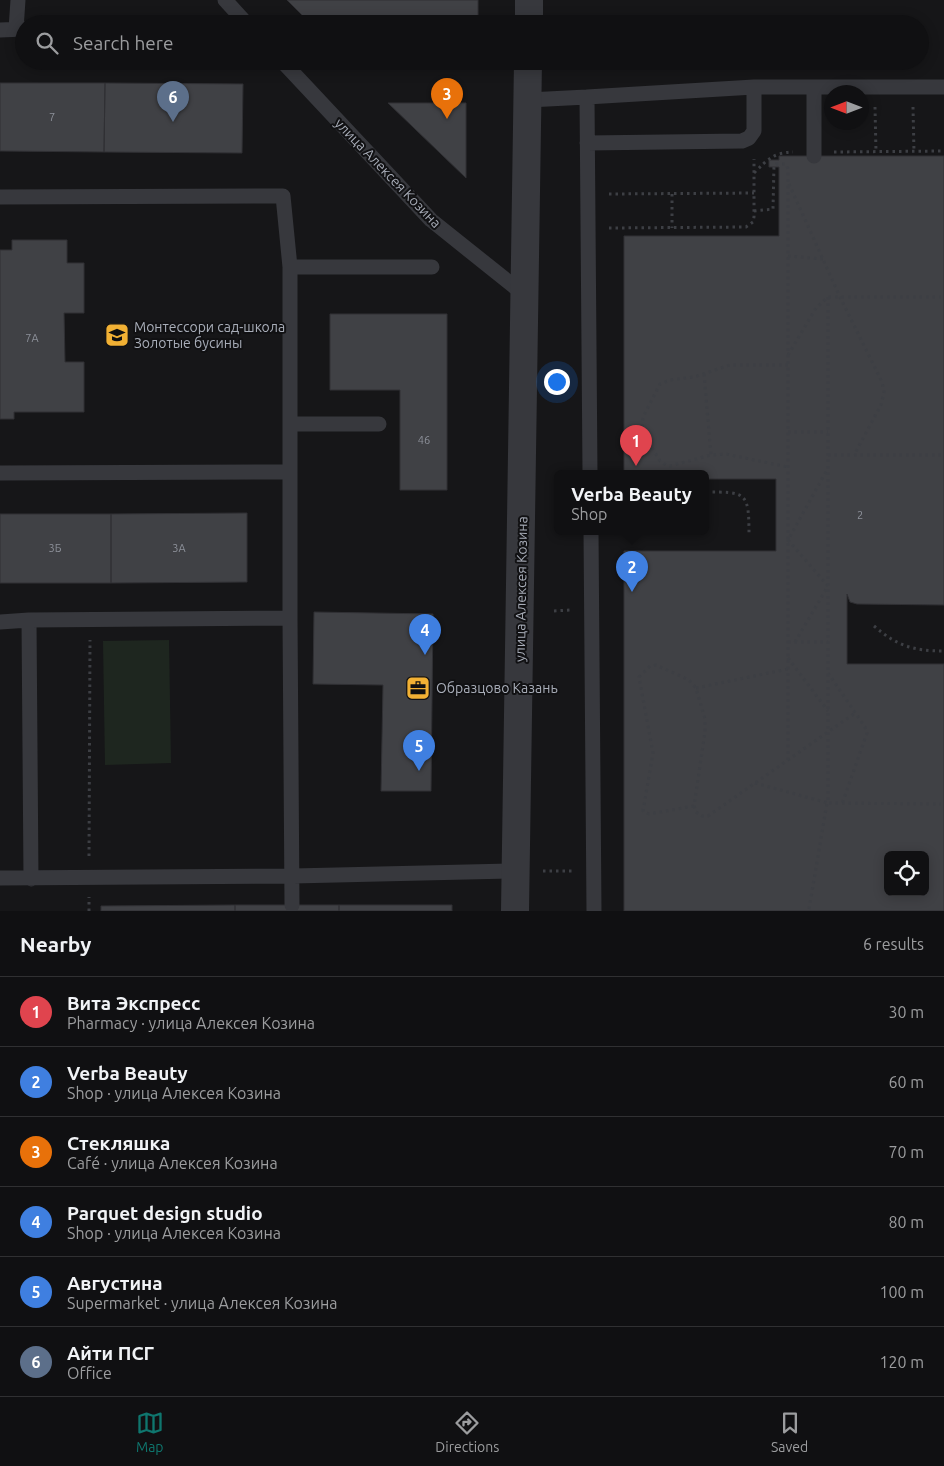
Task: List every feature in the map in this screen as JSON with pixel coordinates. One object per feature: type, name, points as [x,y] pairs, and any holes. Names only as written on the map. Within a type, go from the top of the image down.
[{"type":"street","points":[[529,0],[529,15]]},
{"type":"street","name":"улица Алексея Козина","points":[[516,911],[515,871],[526,296],[528,70]]},
{"type":"lane","points":[[18,0],[19,15]]},
{"type":"lane","points":[[225,0],[239,15]]},
{"type":"lane","points":[[0,30],[15,29]]},
{"type":"lane","name":"улица Алексея Козина","points":[[290,70],[431,220],[526,296]]},
{"type":"lane","points":[[528,100],[754,87],[944,87]]},
{"type":"lane","points":[[588,142],[742,141],[749,138],[754,131],[754,87]]},
{"type":"lane","points":[[814,87],[814,154]]},
{"type":"lane","points":[[587,97],[590,470]]},
{"type":"lane","points":[[0,197],[283,196],[290,267],[292,905]]},
{"type":"lane","points":[[290,267],[432,267]]},
{"type":"lane","points":[[290,424],[379,424]]},
{"type":"lane","points":[[0,473],[290,472]]},
{"type":"lane","points":[[591,535],[594,911]]},
{"type":"lane","points":[[0,622],[90,619],[290,618]]},
{"type":"lane","points":[[29,620],[31,878]]},
{"type":"lane","points":[[0,878],[293,876],[515,871]]},
{"type":"path","points":[[875,87],[876,152]]},
{"type":"path","points":[[913,87],[914,152]]},
{"type":"path","points":[[588,228],[746,227],[753,222],[754,211],[754,131]]},
{"type":"path","points":[[754,174],[768,159],[777,154],[944,151]]},
{"type":"path","points":[[754,211],[773,210],[773,167],[774,164],[784,164],[787,166],[788,760]]},
{"type":"path","points":[[788,181],[840,297],[882,382],[884,392],[881,406],[854,455]]},
{"type":"path","points":[[588,194],[754,193]]},
{"type":"path","points":[[672,194],[672,228]]},
{"type":"path","points":[[788,256],[823,259]]},
{"type":"path","points":[[788,356],[816,308],[828,297],[941,297]]},
{"type":"path","points":[[809,909],[827,803],[828,297]]},
{"type":"path","points":[[788,365],[730,365],[704,374],[663,382],[660,384],[643,416],[642,425],[644,434],[660,461],[666,465],[670,466],[711,455],[731,455],[788,467]]},
{"type":"path","points":[[704,374],[711,455]]},
{"type":"path","points":[[788,432],[828,432]]},
{"type":"path","points":[[828,455],[944,455]]},
{"type":"path","points":[[788,540],[828,469]]},
{"type":"path","points":[[709,492],[733,492],[740,494],[746,500],[749,508],[749,534]]},
{"type":"path","points":[[788,540],[828,586]]},
{"type":"path","points":[[795,642],[828,586]]},
{"type":"path","points":[[89,911],[90,619]]},
{"type":"path","points":[[874,626],[896,642],[911,648],[944,651]]},
{"type":"path","points":[[788,642],[828,642]]},
{"type":"path","points":[[788,658],[828,712]]},
{"type":"path","points":[[694,806],[649,814],[643,811],[653,753],[639,677],[650,666],[655,665],[688,680],[696,688],[706,732],[694,806],[699,815],[708,816],[856,713]]},
{"type":"path","points":[[696,688],[788,669]]},
{"type":"path","points":[[828,672],[865,727],[867,733],[842,804]]},
{"type":"path","points":[[755,783],[827,803],[941,804]]},
{"type":"path","points":[[515,871],[594,871]]},
{"type":"shaded area","points":[[169,640],[171,763],[105,765],[103,641]]},
{"type":"building","points":[[287,0],[478,0],[478,15],[302,15]]},
{"type":"building","points":[[0,83],[105,83],[104,152],[0,151]]},
{"type":"building","points":[[105,83],[243,84],[242,153],[104,152]]},
{"type":"building","points":[[388,103],[466,103],[466,178]]},
{"type":"building","points":[[779,156],[944,156],[944,605],[857,604],[850,602],[847,594],[847,664],[944,664],[944,911],[624,911],[624,551],[776,551],[776,479],[709,479],[709,470],[624,470],[624,236],[779,236],[779,167],[769,167],[769,160],[779,160]]},
{"type":"building","points":[[12,240],[67,240],[67,263],[84,263],[84,313],[64,313],[65,362],[84,362],[84,412],[14,412],[14,419],[0,419],[0,250],[12,250]]},
{"type":"building","points":[[330,314],[447,314],[447,490],[400,490],[400,390],[330,390]]},
{"type":"building","points":[[247,513],[247,582],[111,583],[111,514]]},
{"type":"building","points":[[0,514],[111,514],[111,583],[0,583]]},
{"type":"building","points":[[314,612],[433,614],[431,791],[381,791],[383,685],[313,684]]},
{"type":"building","points":[[235,905],[235,911],[101,911],[101,906]]},
{"type":"building","points":[[235,905],[339,905],[339,911],[235,911]]},
{"type":"building","points":[[339,905],[452,905],[452,911],[339,911]]},
{"type":"place","name":"Стекляшка","points":[[447,119]]},
{"type":"place","name":"Айти ПСГ","points":[[173,122]]},
{"type":"place","name":"Монтессори сад-школа Золотые бусины","points":[[117,335]]},
{"type":"place","name":"Вита Экспресс","points":[[636,466]]},
{"type":"place","name":"Verba Beauty","points":[[632,592]]},
{"type":"place","name":"Parquet design studio","points":[[425,655]]},
{"type":"place","name":"Образцово Казань","points":[[418,688]]},
{"type":"place","name":"Августина","points":[[419,771]]}]
